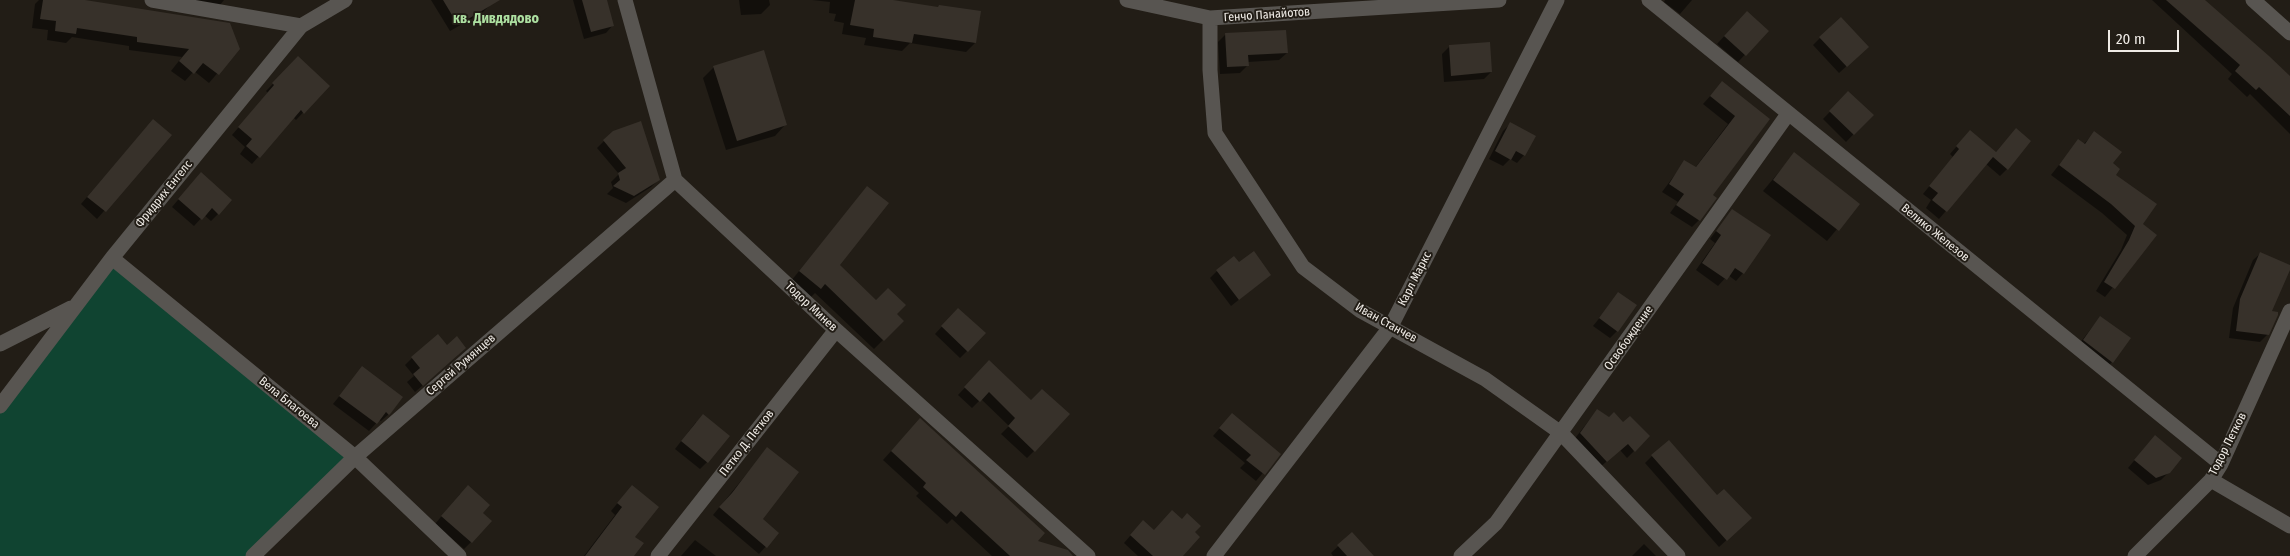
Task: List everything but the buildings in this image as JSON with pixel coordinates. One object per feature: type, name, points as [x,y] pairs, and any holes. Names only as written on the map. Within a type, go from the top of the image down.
[{"type":"street","points":[[152,0],[301,26]]},
{"type":"street","name":"Фридрих Енгелс","points":[[3,401],[112,258],[301,26],[345,0]]},
{"type":"street","points":[[625,0],[675,180]]},
{"type":"street","name":"Генчо Панайотов","points":[[1128,0],[1210,18],[1499,0]]},
{"type":"street","name":"Карл Маркс","points":[[1214,556],[1391,326],[1557,0]]},
{"type":"street","name":"Велико Железов","points":[[1649,0],[2221,464]]},
{"type":"street","points":[[2253,0],[2290,33]]},
{"type":"street","name":"Иван Станчев","points":[[1210,18],[1210,70],[1215,133],[1303,267],[1361,311],[1485,378],[1561,433],[1678,556]]},
{"type":"street","name":"Освобождение","points":[[1461,556],[1496,523],[1788,114]]},
{"type":"street","name":"Тодор Минев","points":[[675,180],[836,330],[1088,556]]},
{"type":"street","name":"Сергей Румянцев","points":[[253,556],[355,457],[675,180]]},
{"type":"street","name":"Вела Благоева","points":[[112,258],[355,457],[459,556]]},
{"type":"street","points":[[0,344],[74,306]]},
{"type":"street","name":"Тодор Петков","points":[[2135,556],[2211,480],[2221,464],[2290,311]]},
{"type":"street","name":"Петко Д. Петков","points":[[658,556],[836,330]]},
{"type":"street","points":[[0,382],[3,401]]},
{"type":"street","points":[[2211,480],[2290,526]]},
{"type":"green space","points":[[112,258],[355,457],[253,556],[0,556],[0,406]]},
{"type":"district","name":"кв. Дивдядово","points":[[496,19]]}]
